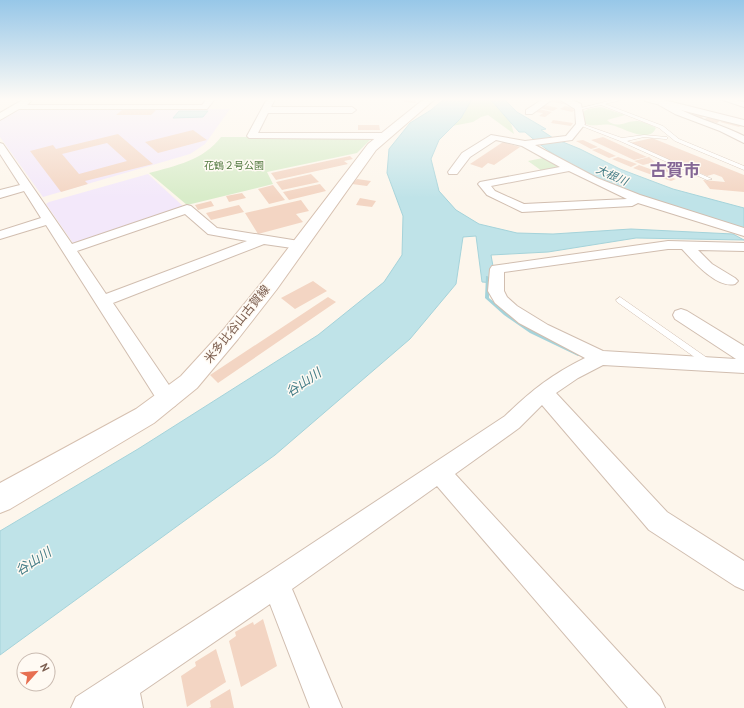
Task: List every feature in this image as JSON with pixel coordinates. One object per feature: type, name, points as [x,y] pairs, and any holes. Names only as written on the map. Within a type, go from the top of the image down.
[{"type":"main road","name":"米多比谷山古賀線","points":[[0,499],[146,416],[189,382],[231,334],[299,246],[372,146],[389,132]]},
{"type":"street","points":[[254,132],[252,136],[349,132]]},
{"type":"street","points":[[350,132],[384,136]]},
{"type":"street","points":[[525,144],[566,139],[569,138],[574,132]]},
{"type":"street","points":[[730,132],[744,140]]},
{"type":"street","points":[[453,172],[466,156],[494,137],[525,144],[570,168],[636,198],[744,232]]},
{"type":"street","points":[[0,146],[168,400]]},
{"type":"street","points":[[570,168],[484,184],[491,193],[522,208],[632,202],[636,198]]},
{"type":"street","points":[[0,194],[27,187]]},
{"type":"street","points":[[69,249],[187,209],[213,231],[299,246]]},
{"type":"street","points":[[0,235],[49,220]]},
{"type":"street","points":[[103,301],[262,240]]},
{"type":"street","points":[[744,247],[668,245],[497,269],[496,292],[506,307],[531,323],[601,358],[744,366]]},
{"type":"street","points":[[685,245],[707,267],[730,281]]},
{"type":"street","points":[[681,315],[744,355]]},
{"type":"street","points":[[87,708],[125,697],[276,584],[512,422],[543,392],[571,374],[601,358]]},
{"type":"street","points":[[543,392],[658,521],[744,577]]},
{"type":"street","points":[[439,472],[649,708]]},
{"type":"street","points":[[276,584],[326,708]]},
{"type":"lane","points":[[601,132],[709,179]]},
{"type":"lane","points":[[665,132],[668,137]]},
{"type":"lane","points":[[622,140],[644,136],[668,137],[735,163],[744,168]]},
{"type":"lane","points":[[620,300],[711,364]]},
{"type":"shaded area","points":[[0,132],[214,132],[205,144],[190,154],[43,197],[0,137]]},
{"type":"shaded area","points":[[148,174],[185,208],[73,243],[46,204],[49,202]]},
{"type":"green space","points":[[630,132],[653,132],[647,135]]},
{"type":"green space","name":"花鶴２号公園","points":[[221,137],[373,137],[357,153],[267,172],[273,184],[187,205],[149,173],[179,165],[198,157],[214,145]]},
{"type":"green space","points":[[543,158],[559,167],[542,171],[528,161]]},
{"type":"water","name":"谷山川","points":[[403,132],[447,132],[439,140],[431,159],[439,191],[456,210],[479,224],[517,233],[553,234],[631,229],[733,234],[744,240],[636,238],[548,252],[491,255],[496,283],[482,282],[476,236],[463,237],[456,284],[410,339],[275,455],[0,655],[0,531],[138,449],[318,335],[384,282],[402,255],[403,216],[387,173],[389,149]]},
{"type":"water","name":"大根川","points":[[525,132],[544,132],[553,138],[580,149],[620,169],[673,189],[744,208],[744,230],[658,203],[629,192],[574,167],[549,151]]},
{"type":"building","points":[[185,132],[196,132],[207,140],[158,153],[145,142]]},
{"type":"building","points":[[118,134],[153,164],[85,181],[88,184],[61,192],[30,151],[53,145],[56,149]],"holes":[[[107,143],[127,161],[79,174],[62,154]]]},
{"type":"building","points":[[603,137],[647,157],[634,160],[591,140]]},
{"type":"building","points":[[652,138],[744,175],[744,192],[710,189],[703,180],[725,182],[722,177],[714,174],[707,176],[630,143]]},
{"type":"building","points":[[583,140],[598,147],[591,149],[576,141]]},
{"type":"building","points":[[503,142],[520,147],[494,165],[488,163],[482,168],[470,164]]},
{"type":"building","points":[[599,148],[616,156],[609,158],[592,150]]},
{"type":"building","points":[[350,156],[353,159],[344,161],[348,164],[276,180],[271,173]]},
{"type":"building","points":[[618,157],[637,164],[631,167],[612,159]]},
{"type":"building","points":[[649,157],[655,162],[643,165],[634,161]]},
{"type":"building","points":[[659,162],[683,173],[674,175],[651,165]]},
{"type":"building","points":[[639,165],[661,173],[655,176],[633,168]]},
{"type":"building","points":[[311,174],[319,182],[282,190],[276,182]]},
{"type":"building","points":[[664,175],[676,179],[671,181],[659,177]]},
{"type":"building","points":[[357,179],[371,181],[367,186],[352,184]]},
{"type":"building","points":[[320,184],[326,191],[289,200],[283,192]]},
{"type":"building","points":[[273,185],[285,200],[269,204],[258,189]]},
{"type":"building","points":[[242,193],[246,198],[229,202],[226,196]]},
{"type":"building","points":[[360,198],[376,201],[372,207],[356,205]]},
{"type":"building","points":[[301,200],[309,211],[296,214],[303,222],[258,234],[245,213]]},
{"type":"building","points":[[211,201],[214,206],[198,210],[195,205]]},
{"type":"building","points":[[239,205],[244,212],[211,220],[206,213]]},
{"type":"building","points":[[313,281],[327,291],[295,309],[281,298]]},
{"type":"building","points":[[328,297],[336,302],[218,383],[210,375]]},
{"type":"building","points":[[263,619],[277,666],[241,687],[229,641],[236,636],[235,632],[253,622],[254,625]]},
{"type":"building","points":[[216,649],[226,682],[187,707],[181,676],[196,666],[195,662]]},
{"type":"building","points":[[230,689],[234,708],[209,708],[211,707],[210,701]]},
{"type":"waterway","points":[[487,277],[487,298],[506,314],[532,332],[580,355]]},
{"type":"district","name":"古賀市","points":[[675,170]]}]
